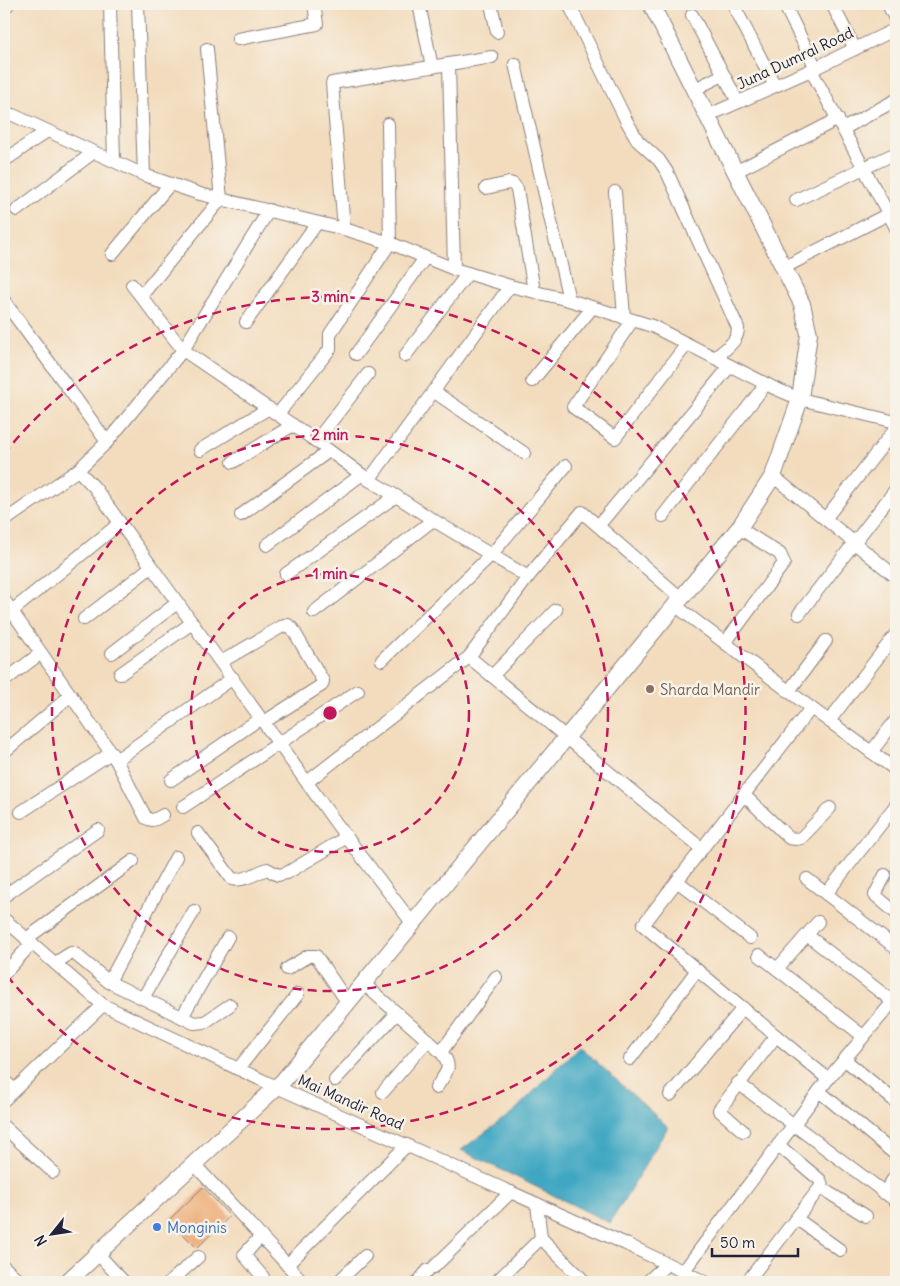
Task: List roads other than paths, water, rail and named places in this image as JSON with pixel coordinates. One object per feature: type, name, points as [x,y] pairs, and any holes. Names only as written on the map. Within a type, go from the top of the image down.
[{"type":"main road","points":[[67,1282],[277,1087],[739,528],[772,476],[800,399],[808,334],[802,304],[651,4]]},
{"type":"street","points":[[110,4],[114,161]]},
{"type":"street","points":[[138,4],[144,175]]},
{"type":"street","points":[[238,39],[317,24],[314,4]]},
{"type":"street","points":[[419,4],[432,67]]},
{"type":"street","points":[[491,4],[498,32]]},
{"type":"street","points":[[570,4],[638,141],[659,160],[667,172],[738,328],[738,336],[715,358]]},
{"type":"street","points":[[733,4],[775,86]]},
{"type":"street","points":[[784,4],[840,124],[864,168],[893,212],[896,228]]},
{"type":"street","points":[[832,4],[855,49]]},
{"type":"street","points":[[888,4],[896,20]]},
{"type":"street","points":[[692,15],[738,102]]},
{"type":"street","name":"Juna Dumral Road","points":[[707,116],[814,69],[896,29]]},
{"type":"street","points":[[141,296],[221,199],[206,49]]},
{"type":"street","points":[[344,229],[332,83],[492,57]]},
{"type":"street","points":[[449,64],[454,269]]},
{"type":"street","points":[[515,64],[569,300]]},
{"type":"street","points":[[694,90],[723,75]]},
{"type":"street","points":[[735,172],[896,100]]},
{"type":"street","points":[[4,113],[13,115],[144,175],[200,194],[344,229],[390,243],[454,269],[510,286],[569,300],[652,326],[766,384],[800,399],[896,422]]},
{"type":"street","points":[[200,450],[274,411],[330,349],[330,334],[390,243],[388,124]]},
{"type":"street","points":[[4,161],[47,131]]},
{"type":"street","points":[[17,210],[94,152]]},
{"type":"street","points":[[796,200],[896,153]]},
{"type":"street","points":[[486,188],[508,183],[513,184],[517,189],[534,291]]},
{"type":"street","points":[[112,254],[170,184]]},
{"type":"street","points":[[615,192],[628,319],[573,407],[615,438],[687,344]]},
{"type":"street","points":[[4,521],[78,470],[107,442],[182,350],[269,210]]},
{"type":"street","points":[[783,268],[893,212]]},
{"type":"street","points":[[246,322],[317,223]]},
{"type":"street","points":[[356,354],[425,258]]},
{"type":"street","points":[[405,356],[468,273]]},
{"type":"street","points":[[132,285],[182,350],[274,411],[365,478],[528,577]]},
{"type":"street","points":[[267,544],[365,478],[433,392],[510,286]]},
{"type":"street","points":[[4,301],[107,442]]},
{"type":"street","points":[[532,381],[592,308]]},
{"type":"street","points":[[599,525],[730,366]]},
{"type":"street","points":[[316,441],[368,374]]},
{"type":"street","points":[[663,516],[766,384]]},
{"type":"street","points":[[433,392],[524,453]]},
{"type":"street","points":[[233,462],[293,425]]},
{"type":"street","points":[[824,519],[896,428]]},
{"type":"street","points":[[242,515],[329,451]]},
{"type":"street","points":[[382,660],[492,556],[566,466]]},
{"type":"street","points":[[78,470],[120,523],[347,837],[413,924]]},
{"type":"street","points":[[772,476],[855,544],[894,572]]},
{"type":"street","points":[[799,614],[896,489]]},
{"type":"street","points":[[286,574],[396,496]]},
{"type":"street","points":[[307,782],[469,657],[528,577],[582,512],[599,525],[679,602],[725,643],[896,770]]},
{"type":"street","points":[[314,612],[434,520]]},
{"type":"street","points":[[12,612],[120,523]]},
{"type":"street","points":[[725,643],[784,563],[780,554],[739,528]]},
{"type":"street","points":[[84,619],[151,567]]},
{"type":"street","points":[[4,600],[113,756],[146,818],[150,821],[155,821],[163,815]]},
{"type":"street","points":[[112,653],[177,603]]},
{"type":"street","points":[[492,676],[556,610]]},
{"type":"street","points":[[120,674],[192,623]]},
{"type":"street","points":[[171,780],[263,720],[322,685],[323,681],[292,628],[288,625],[281,627],[221,662]]},
{"type":"street","points":[[829,721],[896,634]]},
{"type":"street","points":[[789,691],[826,642]]},
{"type":"street","points":[[4,680],[41,653]]},
{"type":"street","points":[[469,657],[702,849]]},
{"type":"street","points":[[21,812],[113,756],[233,678]]},
{"type":"street","points":[[183,807],[358,691]]},
{"type":"street","points":[[4,752],[71,695]]},
{"type":"street","points":[[811,708],[643,925],[828,1079]]},
{"type":"street","points":[[871,752],[896,720]]},
{"type":"street","points":[[744,795],[789,838],[801,838],[830,808]]},
{"type":"street","points":[[826,894],[896,805]]},
{"type":"street","points":[[4,896],[98,830]]},
{"type":"street","points":[[198,832],[232,879],[235,880],[240,880],[267,869],[278,875],[287,873],[347,837]]},
{"type":"street","points":[[109,982],[176,857]]},
{"type":"street","points":[[4,974],[29,941],[132,861]]},
{"type":"street","points":[[885,875],[875,895],[896,913]]},
{"type":"street","points":[[807,879],[896,948]]},
{"type":"street","points":[[677,882],[750,938]]},
{"type":"street","points":[[142,998],[194,911]]},
{"type":"street","name":"Mai Mandir Road","points":[[4,919],[103,1005],[277,1087],[538,1204],[705,1282]]},
{"type":"street","points":[[777,969],[818,922]]},
{"type":"street","points":[[683,1272],[828,1079],[895,1001],[807,935]]},
{"type":"street","points":[[182,1017],[228,937]]},
{"type":"street","points":[[55,963],[71,953],[75,954],[109,982],[199,1024],[230,1005]]},
{"type":"street","points":[[760,955],[863,1036]]},
{"type":"street","points":[[286,969],[308,956],[316,956],[348,1003]]},
{"type":"street","points":[[630,1059],[697,970]]},
{"type":"street","points":[[441,1052],[496,977]]},
{"type":"street","points":[[364,984],[441,1052],[449,1065],[436,1088]]},
{"type":"street","points":[[238,1069],[298,994]]},
{"type":"street","points":[[4,1100],[103,1005]]},
{"type":"street","points":[[670,1095],[743,1008]]},
{"type":"street","points":[[335,1080],[397,1013]]},
{"type":"street","points":[[743,1131],[718,1110],[776,1036]]},
{"type":"street","points":[[383,1092],[428,1040]]},
{"type":"street","points":[[844,1059],[896,1102]]},
{"type":"street","points":[[4,1080],[14,1090]]},
{"type":"street","points":[[738,1083],[896,1201]]},
{"type":"street","points":[[819,1091],[896,1155]]},
{"type":"street","points":[[4,1126],[53,1172]]},
{"type":"street","points":[[747,1282],[822,1185],[820,1180],[778,1145]]},
{"type":"street","points":[[287,1265],[407,1146]]},
{"type":"street","points":[[194,1164],[303,1282]]},
{"type":"street","points":[[884,1193],[896,1175]]},
{"type":"street","points":[[821,1188],[866,1216]]},
{"type":"street","points":[[418,1282],[511,1192]]},
{"type":"street","points":[[538,1204],[541,1238],[578,1280]]},
{"type":"street","points":[[797,1219],[840,1250]]},
{"type":"street","points":[[261,1236],[244,1255],[262,1277]]},
{"type":"street","points":[[496,1282],[541,1238]]},
{"type":"street","points":[[98,1254],[124,1282]]},
{"type":"street","points":[[338,1282],[365,1256]]},
{"type":"street","points":[[170,1282],[198,1257]]},
{"type":"street","points":[[647,1282],[667,1264]]},
{"type":"street","points":[[4,1267],[20,1282]]},
{"type":"water","points":[[579,1046],[668,1127],[610,1223],[461,1150],[513,1112]]},
{"type":"place","name":"Sharda Mandir","points":[[650,689]]},
{"type":"place","name":"Monginis","points":[[157,1227]]}]
